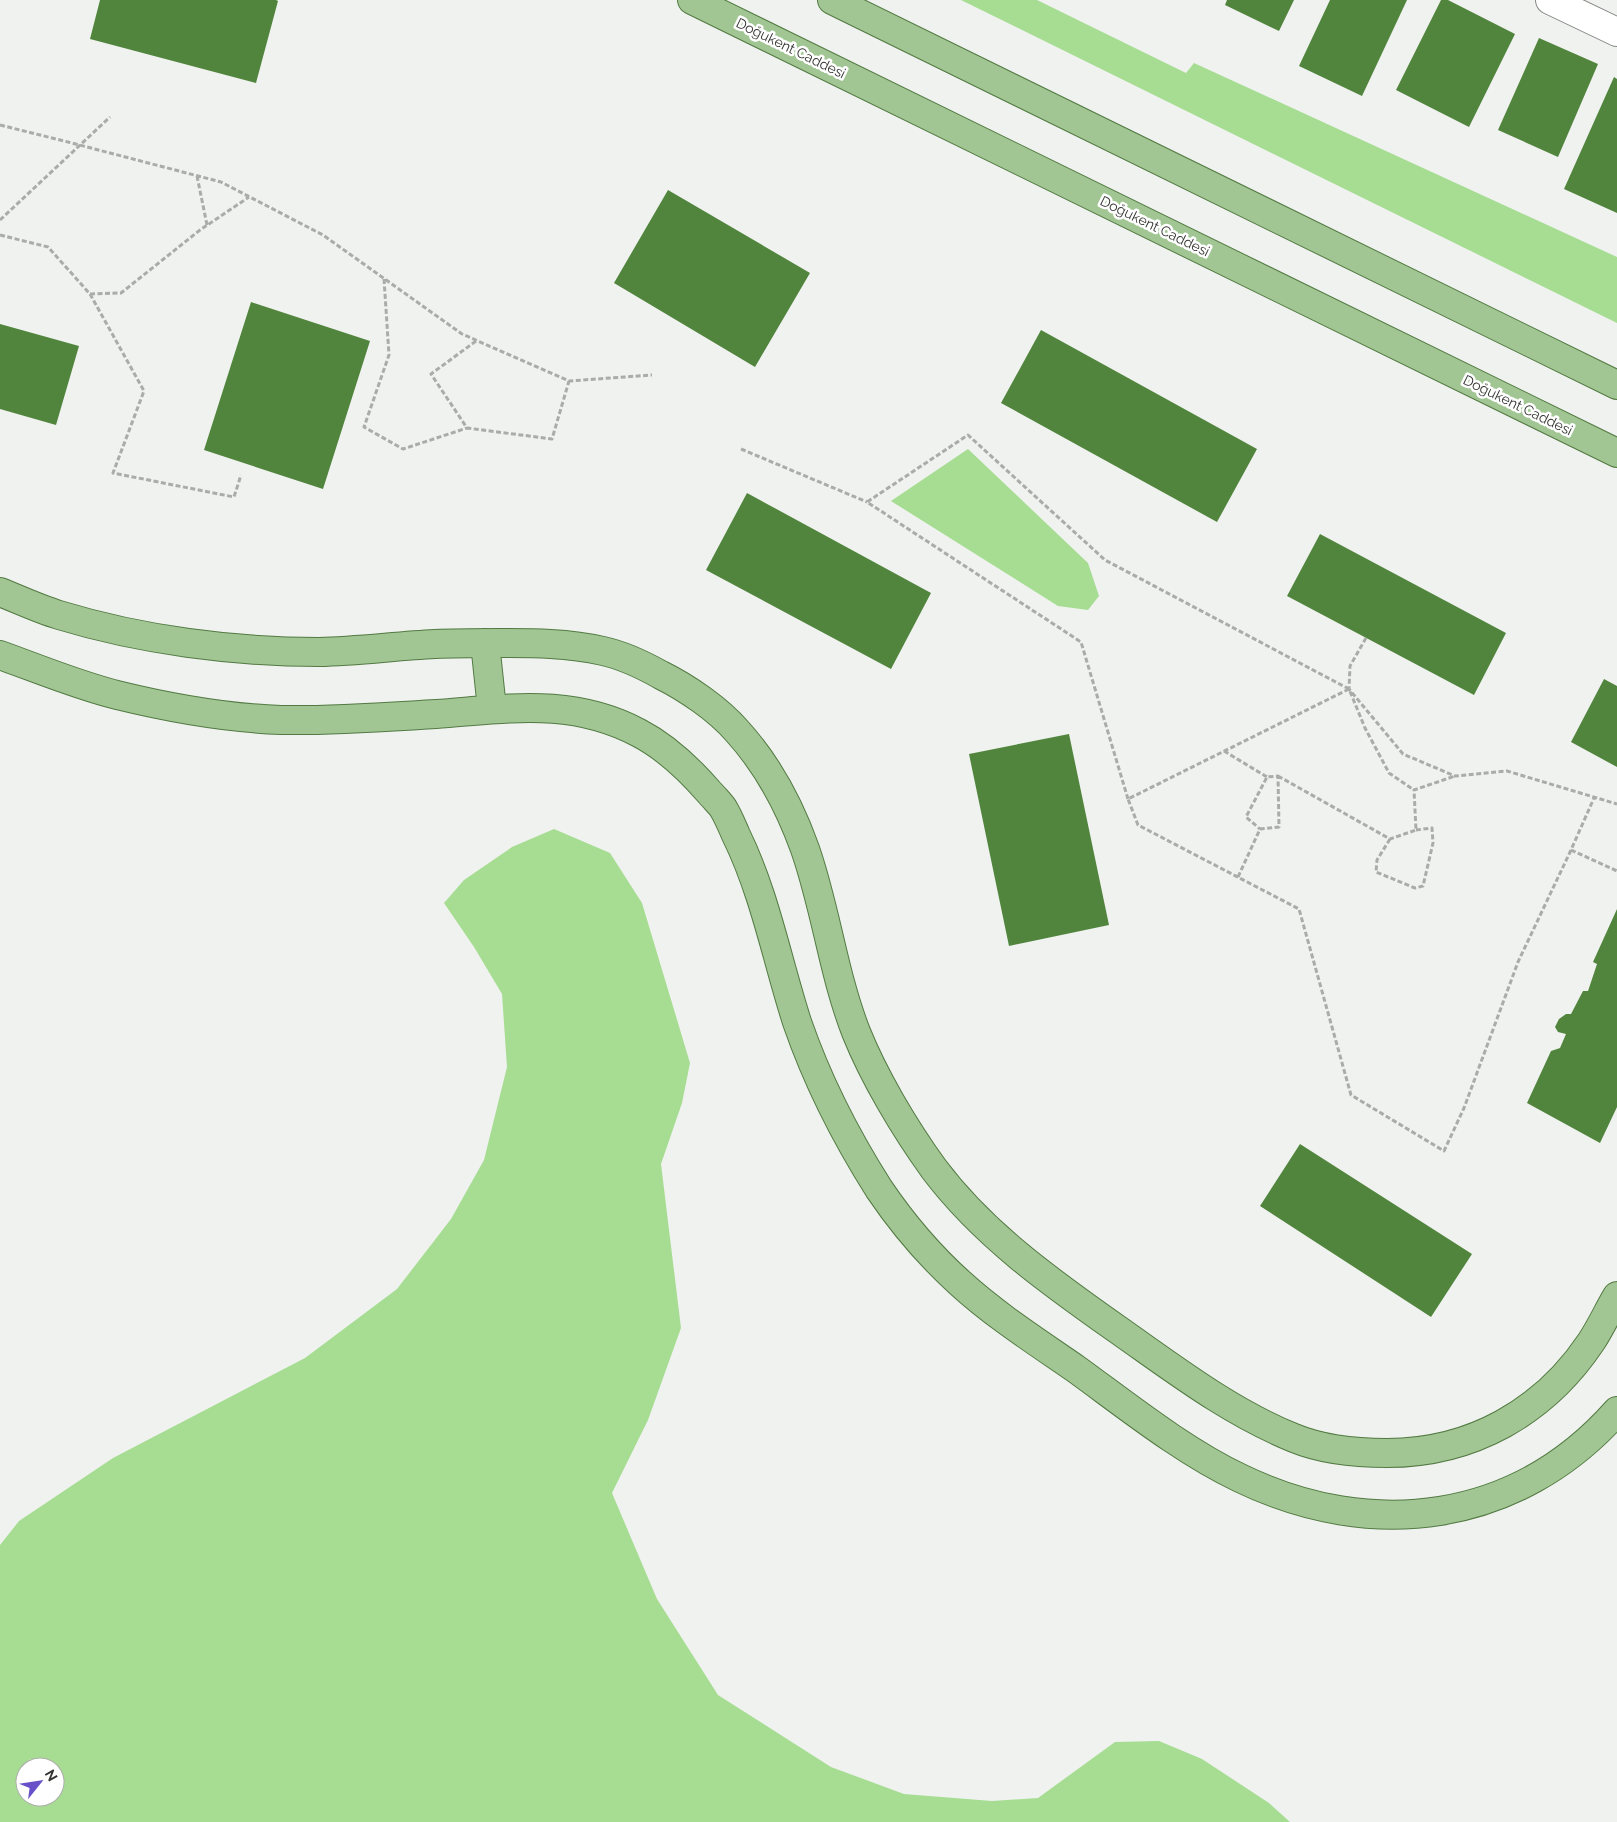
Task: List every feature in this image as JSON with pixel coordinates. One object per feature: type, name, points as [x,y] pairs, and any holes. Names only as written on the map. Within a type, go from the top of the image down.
[{"type":"main road","name":"Doğukent Caddesi","points":[[692,0],[1617,453]]},
{"type":"main road","points":[[832,0],[1617,385]]},
{"type":"main road","points":[[0,592],[59,615],[121,630],[191,643],[246,650],[320,652],[433,644],[543,642],[606,652],[659,673],[695,696],[734,726],[759,758],[783,800],[804,848],[842,990],[856,1033],[880,1081],[933,1167],[966,1208],[1012,1251],[1093,1312],[1177,1371],[1240,1412],[1294,1438],[1317,1446],[1342,1450],[1368,1453],[1415,1452],[1458,1444],[1499,1427],[1521,1414],[1552,1388],[1591,1341],[1617,1296]]},
{"type":"main road","points":[[485,643],[492,710]]},
{"type":"main road","points":[[0,655],[114,694],[173,707],[223,715],[275,720],[324,720],[544,707],[592,713],[640,733],[685,765],[722,807],[748,858],[797,1021],[816,1071],[850,1140],[881,1192],[921,1245],[961,1285],[1014,1325],[1151,1423],[1236,1476],[1291,1499],[1364,1515],[1388,1516],[1434,1512],[1491,1498],[1531,1479],[1581,1446],[1603,1427],[1617,1411]]},
{"type":"street","points":[[1550,0],[1617,32]]},
{"type":"path","points":[[0,220],[110,117]]},
{"type":"path","points":[[0,125],[221,182],[323,235],[462,334],[569,381],[652,375]]},
{"type":"path","points":[[197,176],[208,225]]},
{"type":"path","points":[[90,294],[121,293],[208,225],[249,197]]},
{"type":"path","points":[[0,235],[48,247],[90,294],[144,391],[114,473],[234,497],[241,475]]},
{"type":"path","points":[[384,279],[389,356],[364,427],[403,449],[467,428],[552,439],[569,381]]},
{"type":"path","points":[[467,428],[431,374],[477,341]]},
{"type":"path","points":[[867,502],[968,434],[1105,560],[1349,689],[1403,754],[1455,776]]},
{"type":"path","points":[[741,449],[867,502],[1081,642],[1128,799],[1138,825],[1299,908],[1351,1095],[1444,1151],[1464,1108],[1518,962],[1572,850],[1594,798]]},
{"type":"path","points":[[1366,638],[1350,666],[1349,689],[1365,728],[1389,773],[1414,790]]},
{"type":"path","points":[[1128,799],[1349,689]]},
{"type":"path","points":[[1224,751],[1267,777],[1278,776],[1390,839]]},
{"type":"path","points":[[1414,790],[1455,776],[1507,771],[1617,804]]},
{"type":"path","points":[[1267,777],[1246,816],[1260,829],[1279,827],[1278,776]]},
{"type":"path","points":[[1414,790],[1416,830]]},
{"type":"path","points":[[1432,828],[1433,843],[1423,886],[1415,888],[1376,872],[1377,860],[1390,839],[1416,830],[1432,828]]},
{"type":"path","points":[[1238,877],[1260,829]]},
{"type":"path","points":[[1572,850],[1617,871]]},
{"type":"green space","points":[[961,0],[1037,0],[1186,73],[1194,63],[1617,257],[1617,323]]},
{"type":"green space","points":[[968,449],[1088,563],[1099,596],[1088,610],[1058,606],[891,501]]},
{"type":"green space","points":[[554,829],[610,853],[642,903],[690,1063],[682,1103],[661,1164],[681,1328],[648,1420],[612,1493],[657,1599],[718,1695],[831,1767],[904,1794],[992,1801],[1038,1798],[1115,1742],[1159,1741],[1202,1759],[1269,1803],[1290,1822],[0,1822],[0,1545],[19,1521],[113,1458],[305,1358],[397,1289],[451,1219],[484,1160],[507,1067],[502,994],[474,947],[444,903],[464,880],[512,847]]},
{"type":"building","points":[[100,0],[278,1],[256,83],[90,39]]},
{"type":"building","points":[[1227,0],[1294,0],[1279,31],[1225,5]]},
{"type":"building","points":[[1330,0],[1407,0],[1362,96],[1299,66]]},
{"type":"building","points":[[1441,0],[1448,0],[1515,34],[1469,127],[1396,90]]},
{"type":"building","points":[[1539,38],[1598,64],[1558,157],[1498,130]]},
{"type":"building","points":[[1614,77],[1617,79],[1617,213],[1564,189]]},
{"type":"building","points":[[668,190],[810,273],[755,367],[614,283]]},
{"type":"building","points":[[251,302],[370,341],[323,489],[204,450]]},
{"type":"building","points":[[0,324],[79,346],[56,425],[0,409]]},
{"type":"building","points":[[1041,330],[1257,449],[1217,522],[1001,403]]},
{"type":"building","points":[[747,493],[931,593],[891,669],[706,570]]},
{"type":"building","points":[[1320,534],[1506,633],[1474,695],[1287,596]]},
{"type":"building","points":[[1604,679],[1617,686],[1617,767],[1571,742]]},
{"type":"building","points":[[1069,734],[1109,925],[1009,946],[969,754]]},
{"type":"building","points":[[1617,909],[1617,1107],[1600,1143],[1527,1103],[1551,1051],[1560,1048],[1566,1034],[1558,1032],[1555,1027],[1559,1019],[1566,1014],[1571,1014],[1583,991],[1588,991],[1597,964],[1593,962]]},
{"type":"building","points":[[1300,1144],[1472,1254],[1431,1317],[1260,1206]]}]
